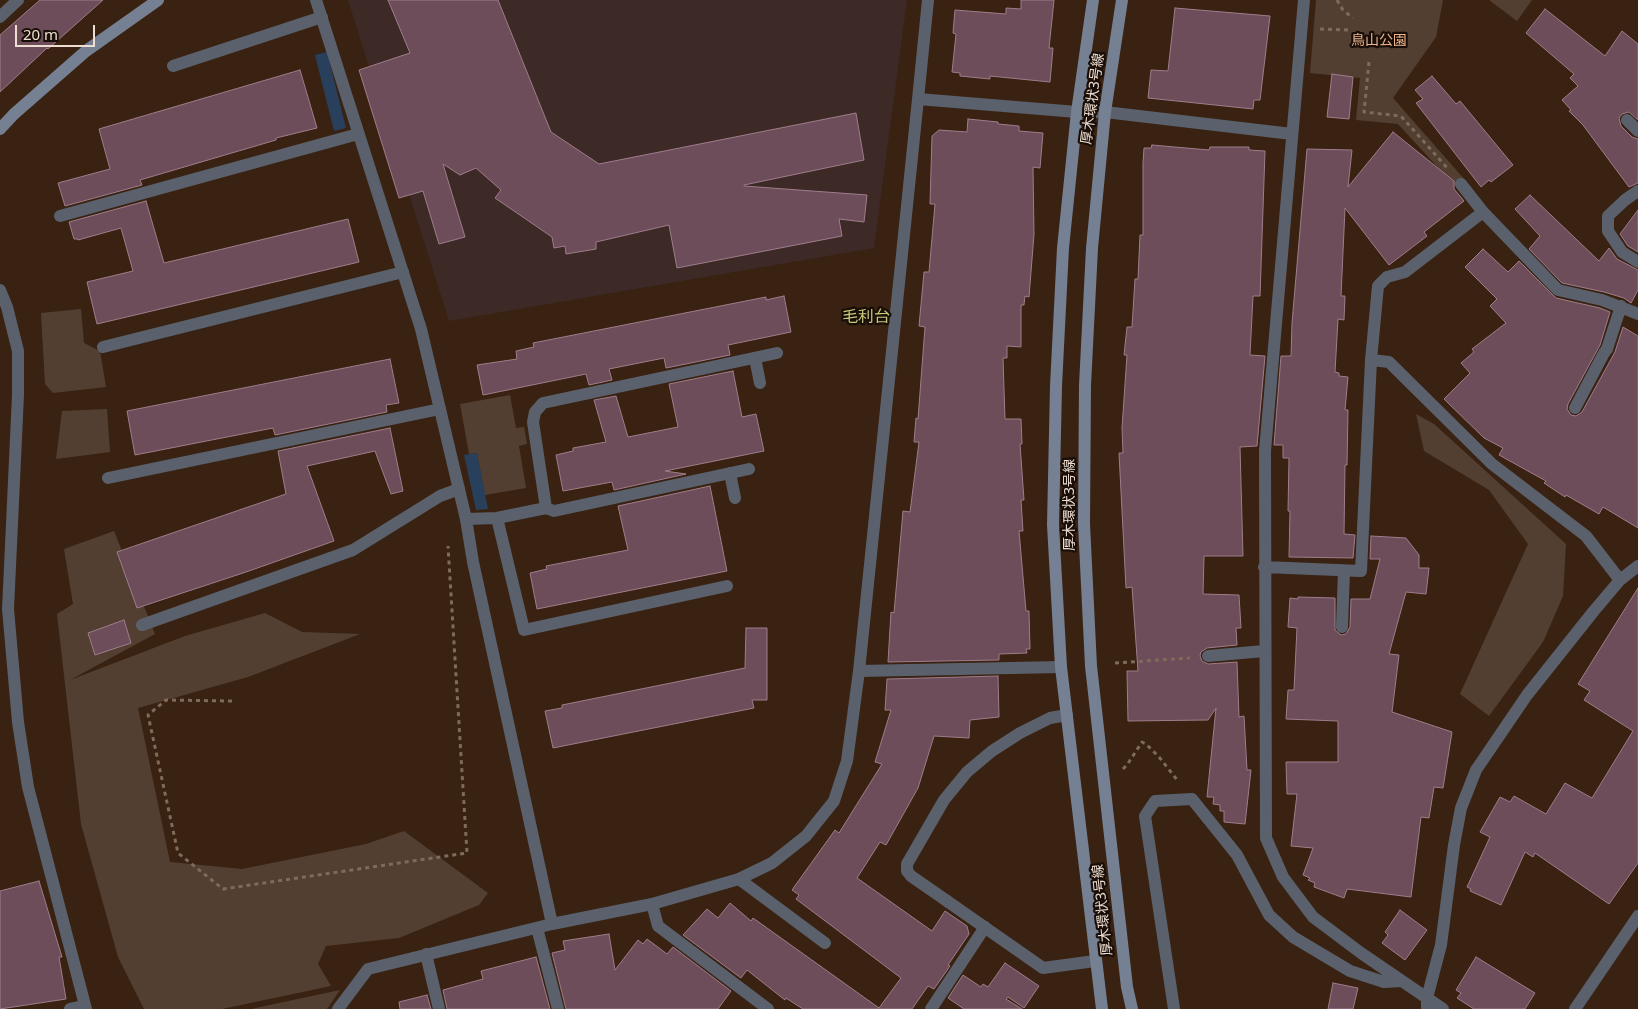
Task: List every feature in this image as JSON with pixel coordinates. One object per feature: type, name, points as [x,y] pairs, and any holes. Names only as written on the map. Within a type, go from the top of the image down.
[{"type":"street","points":[[0,17],[18,0]]},
{"type":"street","points":[[0,129],[14,114],[86,51],[158,0]]},
{"type":"street","points":[[316,0],[421,329],[466,520],[473,562],[552,924]]},
{"type":"street","points":[[338,1009],[368,969],[552,924],[652,904],[739,879],[772,863],[806,836],[834,801],[847,761],[859,671],[928,0]]},
{"type":"street","name":"厚木環状3号線","points":[[1093,0],[1077,112],[1062,248],[1056,386],[1053,525],[1061,667],[1102,1009]]},
{"type":"street","name":"厚木環状3号線","points":[[1122,0],[1105,112],[1092,248],[1085,385],[1084,524],[1091,666],[1127,987],[1132,1009]]},
{"type":"street","points":[[1304,0],[1265,451],[1264,651],[1266,838],[1283,877],[1313,917],[1402,981],[1427,1004],[1443,1009]]},
{"type":"street","points":[[173,66],[322,17]]},
{"type":"street","points":[[918,99],[1077,112],[1105,112],[1292,134]]},
{"type":"street","points":[[1628,120],[1638,131]]},
{"type":"street","points":[[60,216],[358,134]]},
{"type":"street","points":[[1461,184],[1483,212],[1558,290],[1602,300],[1638,314]]},
{"type":"street","points":[[1638,191],[1608,216],[1608,231],[1622,252],[1638,262]]},
{"type":"street","points":[[1264,567],[1361,571],[1371,360],[1378,286],[1387,277],[1405,272],[1483,212]]},
{"type":"street","points":[[103,347],[403,272]]},
{"type":"street","points":[[0,290],[7,307],[18,351],[18,395],[5,563],[4,609],[28,787],[86,1007],[70,1009]]},
{"type":"street","points":[[1575,408],[1607,349],[1621,306]]},
{"type":"street","points":[[546,508],[533,422],[534,412],[543,403],[777,353]]},
{"type":"street","points":[[755,358],[760,383]]},
{"type":"street","points":[[1371,360],[1388,362],[1492,464],[1586,536],[1620,580]]},
{"type":"street","points":[[108,478],[440,409]]},
{"type":"street","points":[[466,520],[497,518],[546,508],[554,511],[749,469]]},
{"type":"street","points":[[730,473],[735,498]]},
{"type":"street","points":[[142,625],[353,550],[440,496],[459,489]]},
{"type":"street","points":[[497,518],[524,630],[727,586]]},
{"type":"street","points":[[1427,1004],[1438,963],[1452,854],[1461,808],[1476,770],[1527,695],[1620,580],[1638,566]]},
{"type":"street","points":[[1342,627],[1344,571]]},
{"type":"street","points":[[1208,656],[1264,651]]},
{"type":"street","points":[[859,671],[1061,667]]},
{"type":"street","points":[[1067,715],[1050,718],[1020,733],[992,751],[967,772],[944,800],[907,864],[907,871],[911,876],[1043,968],[1096,962]]},
{"type":"street","points":[[1174,1009],[1145,816],[1155,801],[1192,799],[1237,855],[1269,915],[1293,937],[1350,971],[1384,982],[1402,981]]},
{"type":"street","points":[[739,879],[825,943]]},
{"type":"street","points":[[652,904],[658,926],[768,1009]]},
{"type":"street","points":[[1575,1009],[1638,916]]},
{"type":"street","points":[[931,1009],[985,927]]},
{"type":"street","points":[[537,928],[558,1009]]},
{"type":"street","points":[[426,954],[439,1009]]},
{"type":"path","points":[[1337,0],[1343,10],[1353,18]]},
{"type":"path","points":[[1302,28],[1348,30]]},
{"type":"path","points":[[1369,62],[1364,112],[1401,116],[1461,184]]},
{"type":"path","points":[[232,701],[166,700],[148,715],[178,853],[223,889],[467,853],[448,543],[466,520]]},
{"type":"path","points":[[1115,663],[1208,656]]},
{"type":"path","points":[[1122,769],[1128,765],[1142,742],[1159,757]]},
{"type":"shaded area","points":[[348,0],[907,0],[874,248],[449,321]]},
{"type":"green space","name":"鳥山公園","points":[[1316,0],[1443,0],[1436,37],[1393,98],[1465,180],[1455,186],[1398,124],[1356,120],[1360,78],[1310,73]]},
{"type":"green space","points":[[1489,0],[1532,0],[1517,21]]},
{"type":"green space","points":[[81,309],[84,343],[100,351],[106,387],[53,393],[45,384],[41,313]]},
{"type":"green space","points":[[510,395],[516,428],[524,427],[527,444],[519,446],[526,488],[485,495],[477,453],[469,454],[460,404]]},
{"type":"green space","points":[[107,409],[110,452],[56,459],[62,411]]},
{"type":"green space","points":[[1416,414],[1434,424],[1566,544],[1563,596],[1543,642],[1489,716],[1460,694],[1528,544],[1489,490],[1424,451]]},
{"type":"green space","points":[[114,531],[155,634],[70,680],[185,636],[265,613],[302,632],[360,634],[248,677],[138,708],[170,862],[242,869],[366,844],[404,831],[488,893],[479,905],[399,938],[326,946],[318,964],[331,986],[222,1009],[144,1009],[118,957],[81,824],[57,614],[73,604],[64,549]]},
{"type":"green space","points":[[340,990],[327,1009],[251,1009]]},
{"type":"water","points":[[327,52],[346,128],[334,131],[315,55]]},
{"type":"water","points":[[477,453],[488,509],[476,510],[464,455]]},
{"type":"building","points":[[40,0],[103,0],[47,48],[0,92],[0,35]]},
{"type":"building","points":[[388,0],[498,0],[551,132],[599,164],[856,113],[864,160],[744,186],[867,195],[864,222],[839,219],[842,236],[677,268],[669,225],[596,242],[596,249],[566,254],[565,246],[554,248],[552,237],[495,198],[501,190],[476,168],[460,175],[443,164],[465,237],[439,244],[423,191],[399,198],[359,70],[410,53]]},
{"type":"building","points":[[1021,0],[1054,0],[1049,48],[1053,48],[1050,82],[990,76],[990,79],[960,76],[960,73],[952,72],[956,34],[953,33],[955,10],[1006,14],[1006,8],[1021,9]]},
{"type":"building","points":[[1175,8],[1270,16],[1260,100],[1254,100],[1253,109],[1148,98],[1151,70],[1168,71]]},
{"type":"building","points":[[1545,9],[1605,56],[1622,31],[1638,44],[1638,120],[1629,112],[1622,114],[1619,118],[1621,126],[1632,137],[1638,139],[1638,183],[1629,187],[1562,100],[1578,86],[1570,78],[1574,74],[1526,33]]},
{"type":"building","points":[[300,70],[317,128],[276,138],[276,140],[140,180],[142,185],[65,206],[58,183],[110,169],[99,129]]},
{"type":"building","points":[[1332,74],[1353,77],[1349,119],[1327,117]]},
{"type":"building","points":[[1432,76],[1456,104],[1460,101],[1513,165],[1491,182],[1489,180],[1481,187],[1416,103],[1423,99],[1415,90]]},
{"type":"building","points":[[968,119],[998,122],[998,124],[1019,126],[1019,131],[1043,133],[1040,168],[1033,167],[1034,234],[1029,297],[1025,296],[1024,305],[1021,305],[1021,347],[1007,346],[1007,358],[1003,358],[1005,419],[1021,419],[1022,444],[1020,444],[1024,500],[1021,500],[1023,531],[1019,531],[1026,611],[1029,611],[1030,649],[1026,649],[1027,653],[999,654],[999,660],[888,662],[891,612],[894,613],[903,511],[910,512],[919,442],[914,442],[916,418],[918,419],[925,327],[919,326],[924,272],[929,272],[935,204],[930,204],[932,136],[939,130],[967,132]]},
{"type":"building","points":[[1393,132],[1454,181],[1454,189],[1464,201],[1424,232],[1427,236],[1389,265],[1345,208],[1341,296],[1345,296],[1344,320],[1338,319],[1335,372],[1339,373],[1339,376],[1348,377],[1345,410],[1348,410],[1344,534],[1355,535],[1353,558],[1289,557],[1289,458],[1283,458],[1283,445],[1274,445],[1281,356],[1291,356],[1292,323],[1307,149],[1352,150],[1348,187]]},
{"type":"building","points":[[1152,145],[1209,150],[1210,147],[1249,147],[1249,150],[1265,151],[1260,296],[1253,296],[1250,355],[1265,356],[1257,446],[1240,447],[1243,556],[1204,556],[1203,594],[1239,595],[1241,628],[1236,628],[1237,645],[1207,648],[1201,652],[1200,656],[1202,661],[1208,664],[1237,662],[1239,717],[1244,716],[1247,770],[1251,770],[1245,824],[1224,822],[1224,811],[1220,811],[1220,805],[1213,804],[1214,797],[1207,797],[1216,708],[1208,720],[1128,721],[1127,671],[1138,671],[1132,587],[1126,588],[1119,453],[1123,453],[1122,428],[1127,355],[1124,355],[1127,327],[1132,327],[1135,279],[1138,279],[1140,235],[1143,235],[1144,148],[1151,148]]},
{"type":"building","points":[[1530,195],[1599,261],[1609,248],[1617,259],[1638,270],[1638,290],[1631,303],[1624,298],[1604,292],[1562,283],[1529,249],[1540,236],[1515,209]]},
{"type":"building","points":[[146,201],[164,263],[348,219],[359,262],[97,324],[87,282],[133,271],[121,228],[78,240],[74,239],[69,222]]},
{"type":"building","points":[[1638,210],[1638,252],[1628,246],[1620,234]]},
{"type":"building","points":[[1483,249],[1508,272],[1519,261],[1556,298],[1610,312],[1600,345],[1568,404],[1567,409],[1571,415],[1576,416],[1582,412],[1615,352],[1623,327],[1638,336],[1638,528],[1603,507],[1599,514],[1566,495],[1565,497],[1544,483],[1546,481],[1499,455],[1503,448],[1484,438],[1444,399],[1470,373],[1461,363],[1474,352],[1472,349],[1506,323],[1490,306],[1497,299],[1465,267]]},
{"type":"building","points":[[784,296],[791,332],[728,345],[730,355],[666,368],[664,358],[609,369],[612,380],[589,385],[586,374],[483,395],[477,365],[517,359],[516,351],[534,347],[533,343],[766,297],[766,300]]},
{"type":"building","points":[[390,359],[399,403],[386,405],[387,412],[275,435],[273,428],[135,455],[127,411]]},
{"type":"building","points":[[733,371],[742,417],[756,414],[764,451],[665,471],[686,474],[614,490],[612,482],[563,491],[556,455],[573,451],[573,448],[606,442],[594,400],[616,396],[628,437],[678,427],[669,384]]},
{"type":"building","points":[[390,428],[403,491],[391,494],[375,451],[307,466],[334,541],[137,608],[117,552],[286,494],[278,451]]},
{"type":"building","points":[[710,486],[727,571],[537,609],[530,573],[547,569],[546,566],[628,550],[618,506]]},
{"type":"building","points":[[1371,536],[1406,538],[1419,555],[1419,568],[1429,568],[1426,594],[1406,592],[1389,654],[1399,655],[1392,712],[1452,732],[1443,788],[1434,787],[1429,818],[1421,817],[1411,897],[1347,889],[1344,898],[1314,887],[1315,883],[1303,875],[1313,848],[1291,846],[1297,794],[1287,794],[1286,762],[1338,762],[1338,721],[1286,719],[1288,690],[1294,690],[1297,628],[1288,627],[1290,598],[1335,598],[1335,630],[1341,635],[1346,634],[1350,627],[1351,599],[1370,599],[1380,559],[1370,559]]},
{"type":"building","points":[[1638,588],[1638,863],[1609,904],[1535,853],[1533,857],[1525,852],[1501,905],[1470,891],[1471,889],[1467,887],[1490,837],[1480,832],[1500,797],[1510,802],[1514,796],[1546,814],[1565,783],[1592,798],[1633,731],[1584,700],[1590,691],[1578,684]]},
{"type":"building","points":[[124,620],[131,643],[95,655],[88,633]]},
{"type":"building","points":[[746,628],[767,628],[767,700],[752,700],[754,708],[553,748],[545,711],[562,708],[562,705],[745,668]]},
{"type":"building","points":[[998,676],[999,717],[970,720],[969,738],[934,736],[918,788],[886,845],[880,842],[857,878],[932,931],[945,911],[967,926],[969,934],[948,965],[950,966],[934,989],[928,986],[912,1009],[803,1009],[786,998],[785,1000],[747,970],[741,978],[683,935],[707,909],[718,918],[730,903],[751,921],[753,918],[879,1008],[901,978],[796,899],[799,895],[792,890],[835,830],[839,833],[882,764],[875,762],[891,710],[885,710],[887,679]]},
{"type":"building","points":[[39,881],[62,957],[59,957],[66,999],[0,1009],[0,891]]},
{"type":"building","points":[[1400,910],[1427,930],[1405,960],[1382,943],[1388,935],[1385,932]]},
{"type":"building","points":[[609,934],[615,970],[638,940],[643,944],[647,939],[667,954],[673,947],[731,991],[718,1009],[566,1009],[552,953],[565,950],[563,941]]},
{"type":"building","points":[[536,957],[550,1009],[447,1009],[443,990],[483,979],[481,971]]},
{"type":"building","points":[[1476,957],[1535,993],[1525,1009],[1474,1009],[1457,998],[1461,993],[1456,990]]},
{"type":"building","points":[[1005,963],[1039,986],[1024,1008],[1008,997],[1006,999],[1022,1009],[964,1009],[948,998],[963,975],[981,987],[983,984],[988,987]]},
{"type":"building","points":[[1333,983],[1358,988],[1353,1009],[1328,1009]]},
{"type":"building","points":[[427,995],[431,1009],[400,1009],[399,1002]]},
{"type":"district","name":"毛利台","points":[[866,317]]}]
